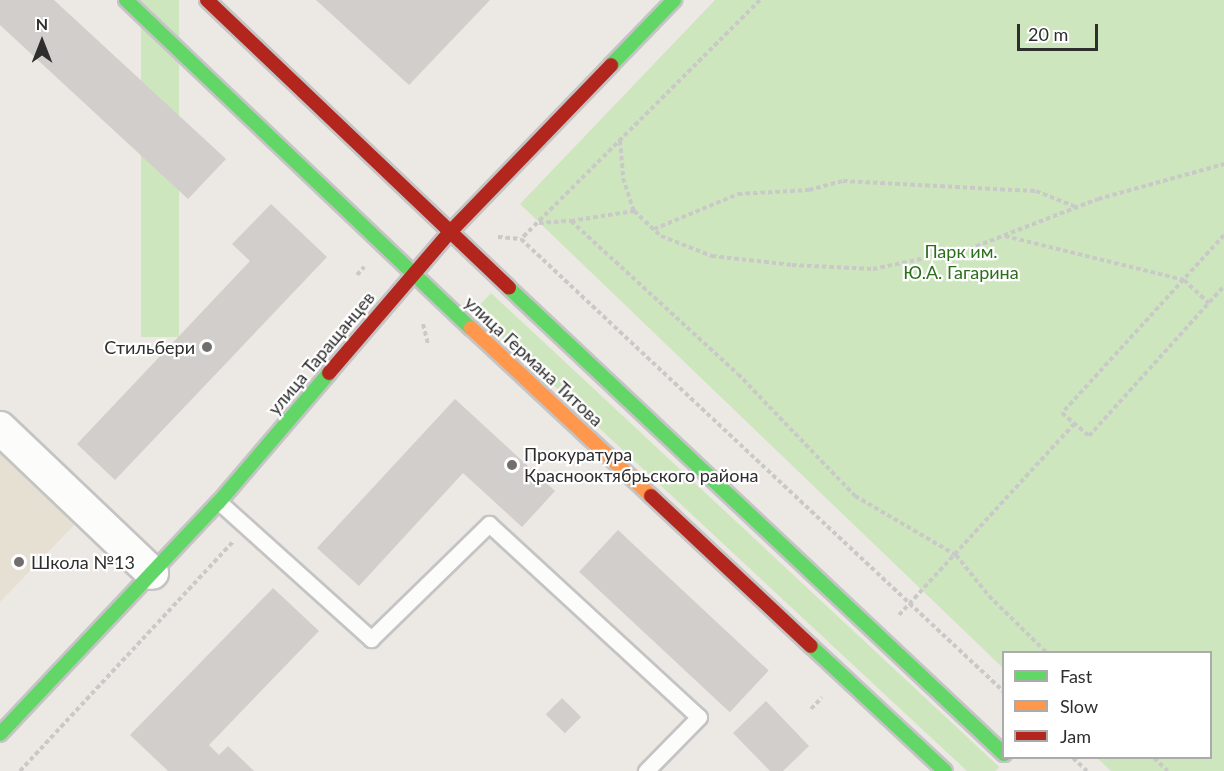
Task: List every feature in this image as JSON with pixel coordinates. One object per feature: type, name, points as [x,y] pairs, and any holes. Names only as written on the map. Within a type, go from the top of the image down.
[{"type":"street","name":"улица Германа Титова","points":[[126,0],[413,273],[945,771]]},
{"type":"street","name":"улица Германа Титова","points":[[207,0],[1002,752]]},
{"type":"street","name":"улица Таращанцев","points":[[0,734],[219,502],[450,232],[674,0]]},
{"type":"street","points":[[0,428],[152,573]]},
{"type":"lane","points":[[219,502],[371,639],[489,524],[699,717],[646,771]]},
{"type":"path","points":[[760,0],[521,239],[1002,690]]},
{"type":"path","points":[[620,141],[623,178],[634,211],[661,236],[712,256],[792,264],[873,268],[969,249],[1098,199],[1224,164]]},
{"type":"path","points":[[654,229],[738,194],[809,190],[843,181],[1036,191],[1078,207]]},
{"type":"path","points":[[538,223],[572,221],[634,211]]},
{"type":"path","points":[[572,221],[738,374],[855,496],[956,555],[989,596],[1045,651]]},
{"type":"path","points":[[1005,236],[1184,280],[1209,303]]},
{"type":"path","points":[[1224,236],[1062,413],[1089,436],[1224,286]]},
{"type":"path","points":[[945,567],[1075,423]]},
{"type":"path","points":[[20,771],[247,527]]},
{"type":"path","points":[[1074,759],[1087,771]]},
{"type":"path","points":[[1155,759],[1168,771]]},
{"type":"shaded area","name":"Школа №13","points":[[0,446],[77,522],[0,602]]},
{"type":"green space","points":[[141,0],[179,0],[179,337],[141,337]]},
{"type":"green space","name":"Парк им. Ю.А. Гагарина","points":[[715,0],[1224,0],[1224,771],[1111,771],[1098,759],[1212,759],[1212,651],[1002,651],[1002,667],[520,204]]},
{"type":"green space","points":[[491,293],[999,767],[996,771],[967,771],[474,311]]},
{"type":"building","points":[[0,0],[54,0],[226,159],[188,199],[0,25]]},
{"type":"building","points":[[316,0],[490,0],[409,85]]},
{"type":"building","points":[[271,204],[327,257],[115,480],[77,444],[250,261],[232,244]]},
{"type":"building","points":[[455,399],[555,491],[522,527],[463,473],[359,586],[317,548]]},
{"type":"building","points":[[618,530],[769,670],[730,712],[579,572]]},
{"type":"building","points":[[273,588],[319,631],[209,745],[219,755],[228,746],[254,771],[168,771],[130,735]]},
{"type":"building","points":[[562,698],[581,717],[565,733],[546,714]]},
{"type":"building","points":[[766,701],[809,746],[783,771],[770,771],[733,733]]},
{"type":"traffic: fast","points":[[126,0],[471,328]]},
{"type":"traffic: fast","points":[[611,65],[674,0]]},
{"type":"traffic: fast","points":[[509,288],[1002,752]]},
{"type":"traffic: fast","points":[[0,734],[219,502],[329,373]]},
{"type":"traffic: fast","points":[[811,646],[945,771]]},
{"type":"traffic: slow","points":[[471,328],[651,496]]},
{"type":"traffic: jam","points":[[207,0],[509,288]]},
{"type":"traffic: jam","points":[[329,373],[450,232],[611,65]]},
{"type":"traffic: jam","points":[[651,496],[811,646]]},
{"type":"place","name":"Стильбери","points":[[207,347]]},
{"type":"place","name":"Прокуратура Краснооктябрьского района","points":[[512,465]]},
{"type":"place","name":"Школа №13","points":[[19,562]]}]
